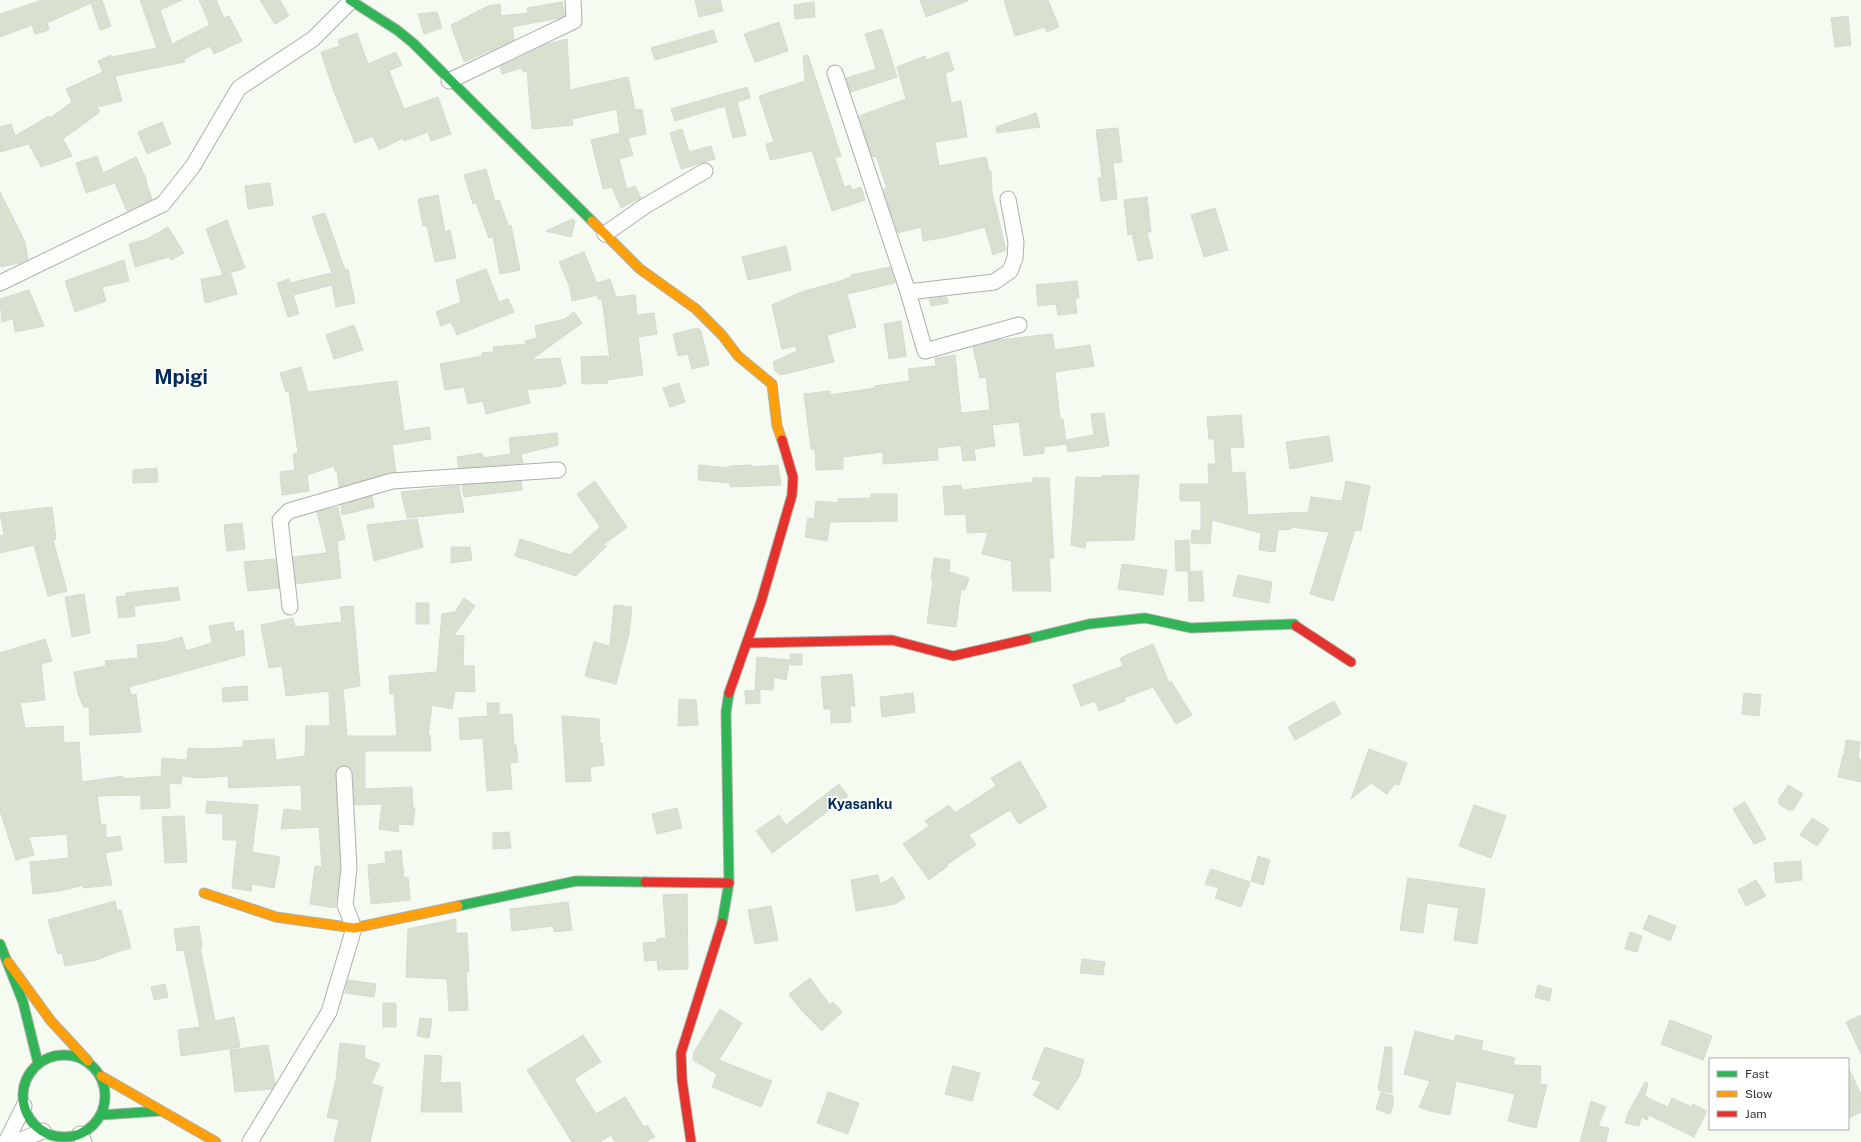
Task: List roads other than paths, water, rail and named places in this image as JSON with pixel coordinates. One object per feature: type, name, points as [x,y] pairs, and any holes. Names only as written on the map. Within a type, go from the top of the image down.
[{"type":"street","points":[[0,283],[129,222],[163,204],[193,166],[239,88],[312,39],[351,0],[397,30],[640,269],[696,309],[722,335],[738,356],[772,384],[777,426],[787,453],[793,477],[792,495],[730,694],[726,712],[729,883],[722,922],[688,1026],[681,1053],[682,1080],[691,1142]]},
{"type":"street","points":[[449,80],[574,20],[573,0]]},
{"type":"street","points":[[835,73],[908,292],[925,351],[1019,325]]},
{"type":"street","points":[[605,234],[645,206],[705,171]]},
{"type":"street","points":[[908,292],[994,282],[1010,271],[1015,258],[1016,242],[1008,199]]},
{"type":"street","points":[[290,607],[280,520],[289,511],[392,481],[558,470]]},
{"type":"street","points":[[747,643],[892,640],[953,656],[1089,624],[1145,618],[1191,628],[1294,624],[1350,662]]},
{"type":"street","points":[[250,1142],[330,1012],[354,928],[345,905],[349,868],[344,774]]},
{"type":"street","points":[[204,893],[276,917],[354,928],[576,881],[729,883]]},
{"type":"street","points":[[0,944],[8,962],[34,1038],[38,1063]]},
{"type":"street","points":[[8,962],[51,1021],[101,1076],[216,1142]]},
{"type":"street","points":[[89,1062],[79,1057],[58,1055],[38,1063],[30,1072],[25,1082],[23,1094],[24,1106],[35,1125],[43,1131],[55,1136],[82,1138],[101,1115],[105,1102],[105,1089],[101,1076]]},
{"type":"street","points":[[6,1142],[24,1106]]},
{"type":"street","points":[[101,1115],[160,1111]]},
{"type":"street","points":[[16,1142],[43,1131]]},
{"type":"district","name":"Mpigi","points":[[181,377]]},
{"type":"district","name":"Kyasanku","points":[[860,804]]}]
